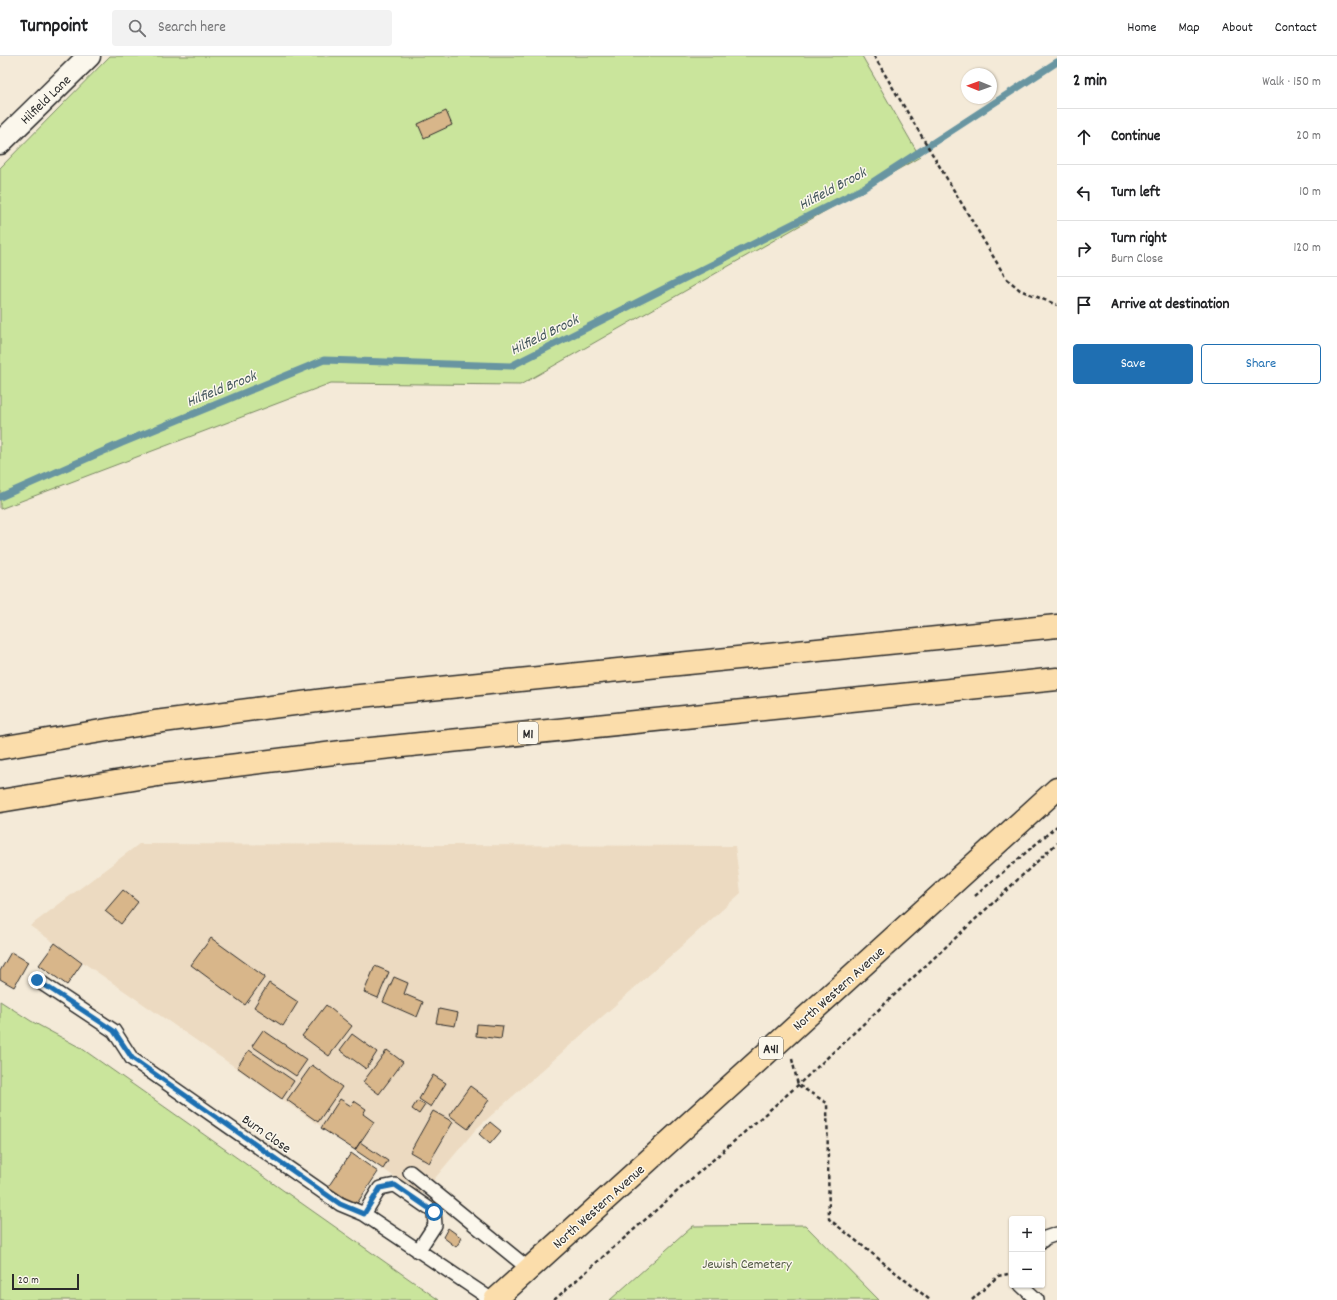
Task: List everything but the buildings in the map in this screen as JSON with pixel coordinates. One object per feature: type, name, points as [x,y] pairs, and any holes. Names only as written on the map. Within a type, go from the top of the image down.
[{"type":"highway","points":[[0,748],[154,722],[340,698],[1057,626]]},
{"type":"highway","name":"M1","points":[[0,801],[164,774],[342,752],[1057,679]]},
{"type":"highway","name":"North Western Avenue","points":[[495,1300],[1052,793]]},
{"type":"street","name":"Hilfield Lane","points":[[0,142],[89,56]]},
{"type":"lane","name":"Burn Close","points":[[37,980],[114,1031],[132,1058],[340,1204],[364,1214],[492,1300]]},
{"type":"lane","points":[[410,1172],[529,1269]]},
{"type":"lane","points":[[364,1214],[380,1188],[395,1185],[434,1212],[435,1225],[418,1251]]},
{"type":"lane","points":[[1045,1238],[1057,1234]]},
{"type":"lane","points":[[1024,1288],[1037,1300]]},
{"type":"path","points":[[874,56],[1006,278],[1020,290],[1057,305]]},
{"type":"path","points":[[554,1300],[798,1085],[1057,843]]},
{"type":"path","points":[[798,1085],[827,1103],[829,1219],[930,1300]]},
{"type":"path","points":[[972,1300],[998,1276],[1009,1274]]},
{"type":"shaded area","points":[[139,844],[735,846],[741,893],[476,1129],[421,1195],[30,926]]},
{"type":"green space","points":[[110,56],[862,56],[920,157],[520,385],[331,383],[0,509],[0,168]]},
{"type":"green space","points":[[0,1001],[31,1021],[81,1048],[439,1300],[0,1300]]},
{"type":"green space","name":"Jewish Cemetery","points":[[805,1225],[879,1300],[610,1300],[693,1226]]},
{"type":"waterway","name":"Hilfield Brook","points":[[0,497],[122,443],[324,360],[511,366],[862,189],[1057,62]]},
{"type":"route","points":[[37,980],[114,1031],[132,1058],[340,1204],[364,1214],[380,1188],[395,1185],[434,1212]]}]
